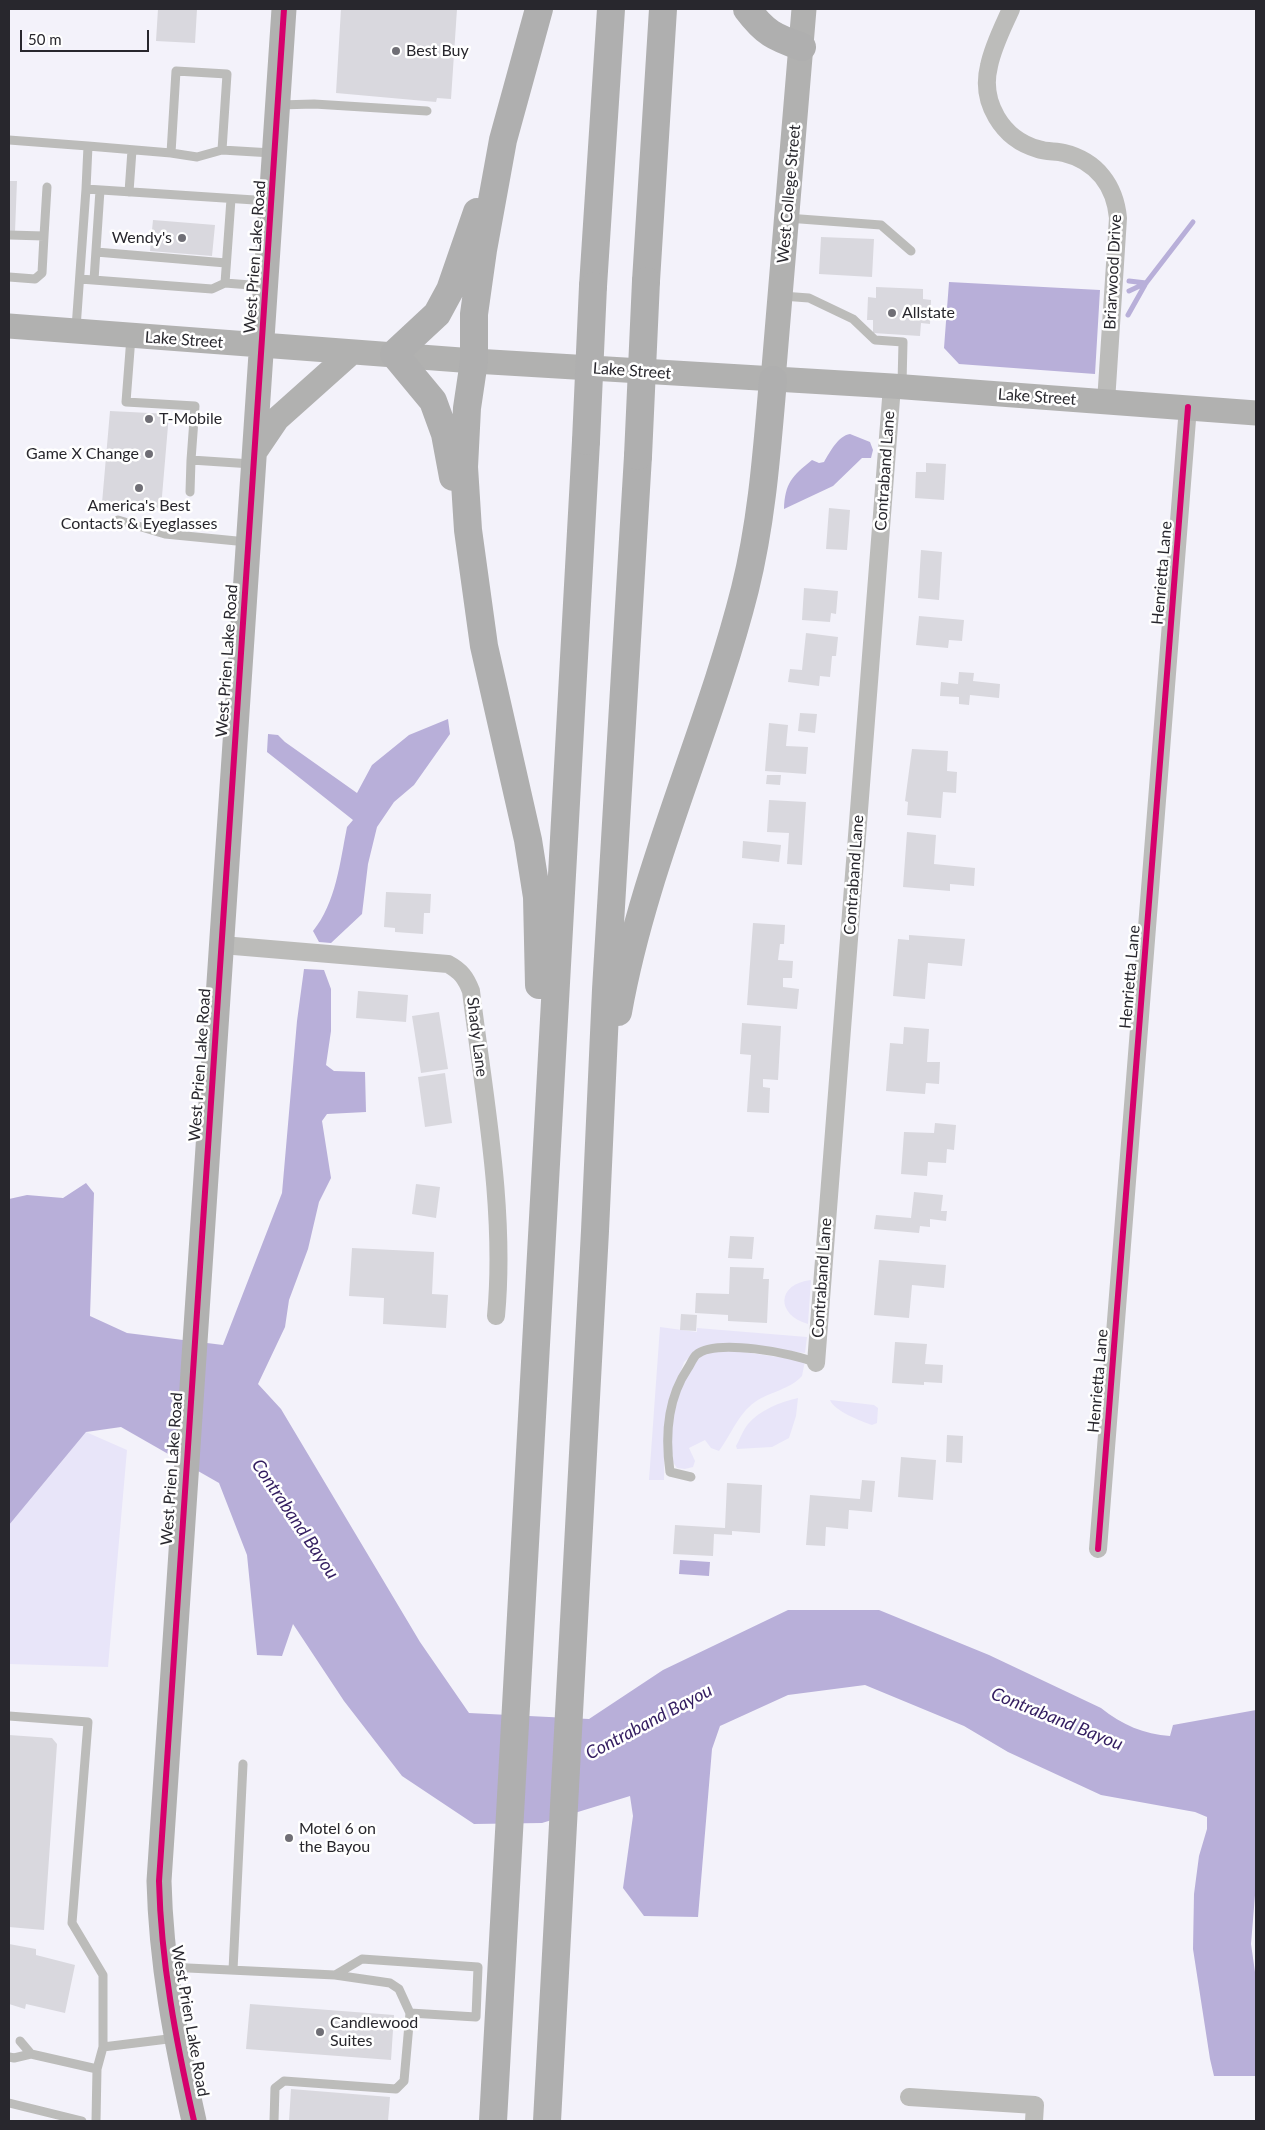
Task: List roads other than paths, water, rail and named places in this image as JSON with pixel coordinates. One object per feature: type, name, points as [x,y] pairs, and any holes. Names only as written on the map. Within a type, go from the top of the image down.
[{"type":"highway","points":[[472,559],[445,434],[433,401],[394,354],[437,314],[450,290],[503,140],[539,9]]},
{"type":"highway","points":[[494,2113],[593,286],[611,9]]},
{"type":"highway","points":[[547,2110],[646,282],[663,9]]},
{"type":"highway","points":[[747,9],[774,37],[802,47]]},
{"type":"highway","points":[[503,140],[474,314],[474,362],[466,408],[464,467],[472,559],[484,646],[528,840],[537,897],[546,1172]]},
{"type":"highway","points":[[601,1112],[619,1008],[642,908],[724,660],[745,589],[754,546],[767,452],[772,380]]},
{"type":"street","name":"West Prien Lake Road","points":[[194,2121],[176,2038],[164,1966],[160,1881],[284,9]]},
{"type":"street","name":"West College Street","points":[[772,380],[804,9]]},
{"type":"street","name":"Briarwood Drive","points":[[1011,9],[988,67],[987,85],[992,110],[1005,129],[1022,143],[1038,150],[1064,153],[1093,166],[1104,178],[1117,205],[1118,218],[1106,402]]},
{"type":"street","name":"Lake Street","points":[[9,326],[263,346],[394,354],[474,362],[897,387],[1256,413]]},
{"type":"street","points":[[255,457],[277,418],[352,352]]},
{"type":"street","name":"Contraband Lane","points":[[816,1363],[897,387]]},
{"type":"street","name":"Henrietta Lane","points":[[1098,1549],[1188,407]]},
{"type":"street","name":"Shady Lane","points":[[222,944],[448,964],[458,969],[465,976],[472,991],[498,1206],[499,1247],[496,1316]]},
{"type":"street","points":[[909,2097],[1035,2105],[1034,2121]]},
{"type":"lane","points":[[171,153],[176,71],[227,74],[222,150]]},
{"type":"lane","points":[[278,105],[314,104],[427,111]]},
{"type":"lane","points":[[9,140],[171,153],[197,157],[222,150],[275,153]]},
{"type":"lane","points":[[76,331],[88,146]]},
{"type":"lane","points":[[130,192],[132,150]]},
{"type":"lane","points":[[9,277],[35,279],[42,273],[47,186]]},
{"type":"lane","points":[[86,189],[272,202]]},
{"type":"lane","points":[[94,280],[100,190]]},
{"type":"lane","points":[[225,283],[231,199]]},
{"type":"lane","points":[[787,218],[881,225],[910,251]]},
{"type":"lane","points":[[9,235],[44,236]]},
{"type":"lane","points":[[96,252],[226,263]]},
{"type":"lane","points":[[80,279],[212,289],[225,283],[267,286]]},
{"type":"lane","points":[[780,295],[809,298],[853,319],[875,340],[903,342],[897,387]]},
{"type":"lane","points":[[131,336],[126,402],[195,406],[190,492]]},
{"type":"lane","points":[[192,460],[255,457]]},
{"type":"lane","points":[[118,520],[166,534],[249,542]]},
{"type":"lane","points":[[691,1477],[670,1472],[666,1446],[670,1409],[683,1376],[696,1355],[711,1348],[727,1347],[790,1355],[816,1363]]},
{"type":"lane","points":[[9,1716],[88,1722],[72,1923],[103,1975],[103,2047],[97,2069],[96,2121]]},
{"type":"lane","points":[[233,1970],[243,1764]]},
{"type":"lane","points":[[335,1975],[362,1959],[478,1967],[476,2018],[410,2013]]},
{"type":"lane","points":[[164,1966],[335,1975],[390,1984],[398,1989],[410,2013],[404,2081],[396,2089],[284,2081],[276,2088],[274,2121]]},
{"type":"lane","points":[[103,2047],[176,2038]]},
{"type":"lane","points":[[20,2041],[31,2054]]},
{"type":"lane","points":[[9,2057],[14,2058],[31,2054],[97,2069]]},
{"type":"lane","points":[[9,2103],[82,2121]]},
{"type":"water","points":[[949,282],[1100,290],[1095,374],[959,364],[944,348]]},
{"type":"water","points":[[850,434],[870,442],[873,450],[871,458],[862,458],[833,486],[784,509],[788,486],[799,471],[812,460],[819,463],[824,462],[838,441]]},
{"type":"water","points":[[448,719],[450,734],[414,785],[394,802],[377,827],[368,864],[362,914],[331,943],[319,942],[313,931],[321,920],[332,895],[347,827],[353,820],[267,752],[268,734],[278,735],[357,793],[372,765],[409,735]]},
{"type":"water","name":"Contraband Bayou","points":[[304,969],[324,970],[331,989],[331,1031],[326,1065],[334,1071],[365,1072],[366,1112],[327,1114],[322,1121],[331,1178],[319,1202],[308,1249],[289,1300],[285,1327],[258,1384],[281,1409],[420,1642],[469,1713],[589,1719],[663,1670],[788,1610],[879,1610],[989,1655],[1101,1708],[1125,1724],[1151,1733],[1170,1736],[1173,1725],[1256,1710],[1256,1883],[1251,1944],[1256,1979],[1256,2076],[1214,2076],[1210,2059],[1193,1949],[1194,1894],[1199,1856],[1207,1829],[1207,1817],[1195,1812],[1101,1795],[1008,1752],[964,1726],[865,1685],[788,1695],[720,1726],[712,1749],[698,1917],[644,1916],[623,1888],[633,1816],[630,1796],[542,1823],[474,1824],[402,1776],[344,1701],[293,1624],[282,1656],[257,1655],[247,1555],[219,1483],[121,1427],[86,1432],[9,1525],[9,1199],[27,1195],[63,1198],[86,1183],[94,1193],[90,1316],[127,1333],[223,1345],[282,1193],[297,1021]]},
{"type":"water","points":[[680,1560],[710,1562],[709,1576],[679,1574]]},
{"type":"waterway","points":[[1128,315],[1146,283],[1193,222]]},
{"type":"waterway","points":[[1129,281],[1146,283]]},
{"type":"waterway","points":[[1129,291],[1146,283]]},
{"type":"place","name":"Best Buy","points":[[396,51]]},
{"type":"place","name":"Wendy's","points":[[182,238]]},
{"type":"place","name":"Allstate","points":[[892,313]]},
{"type":"place","name":"T-Mobile","points":[[149,419]]},
{"type":"place","name":"Game X Change","points":[[149,454]]},
{"type":"place","name":"America's Best Contacts & Eyeglasses","points":[[139,488]]},
{"type":"place","name":"Motel 6 on the Bayou","points":[[289,1838]]},
{"type":"place","name":"Candlewood Suites","points":[[320,2032]]}]
